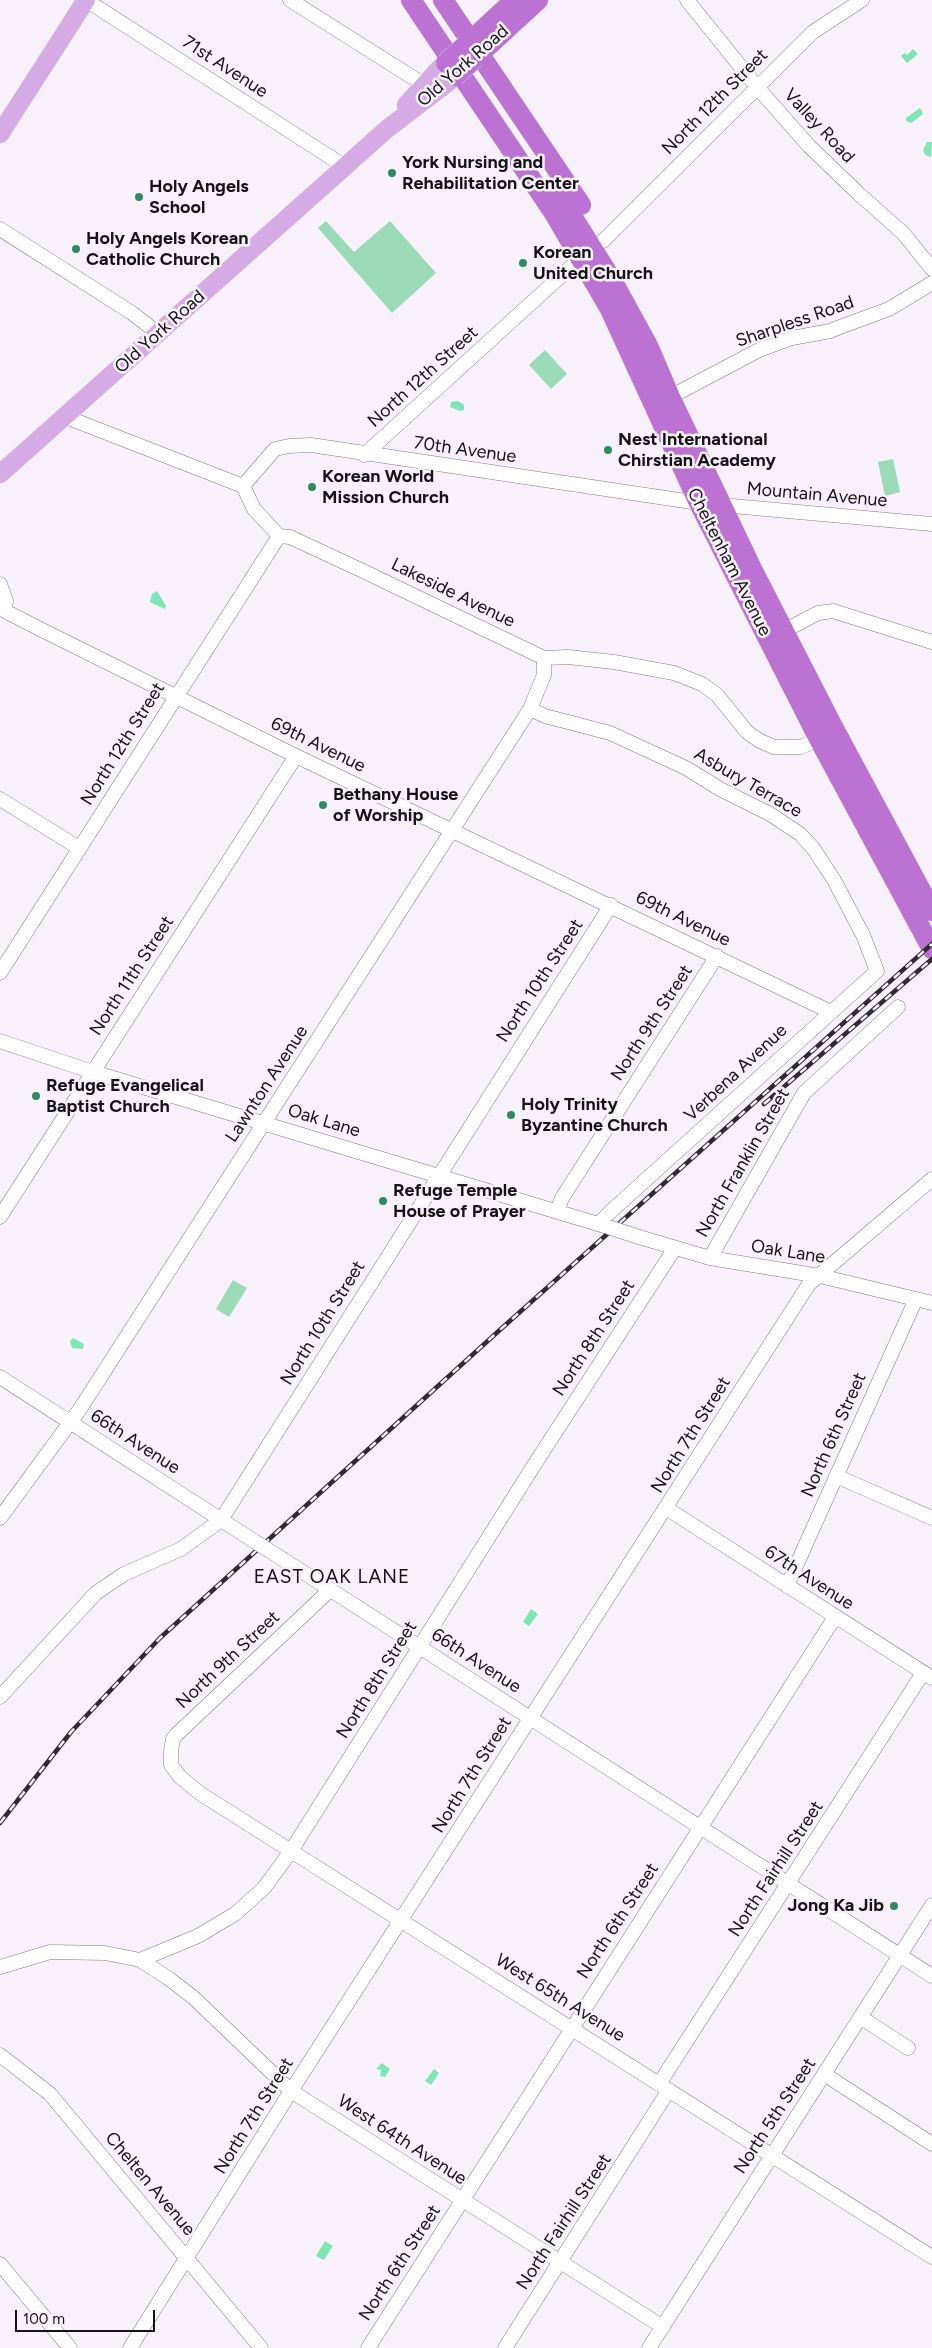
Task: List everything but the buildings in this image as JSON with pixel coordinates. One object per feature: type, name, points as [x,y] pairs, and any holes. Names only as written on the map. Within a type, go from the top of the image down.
[{"type":"highway","points":[[400,0],[572,266],[640,378]]},
{"type":"highway","name":"Cheltenham Avenue","points":[[411,0],[554,213],[576,249],[610,309],[640,378],[699,503],[827,735],[932,911]]},
{"type":"highway","name":"Cheltenham Avenue","points":[[427,0],[581,228],[648,346],[670,397],[784,630],[827,735],[932,949]]},
{"type":"highway","points":[[443,0],[473,50],[603,241],[648,346]]},
{"type":"highway","name":"Old York Road","points":[[473,50],[515,0]]},
{"type":"highway","name":"Old York Road","points":[[448,72],[473,50],[538,0]]},
{"type":"main road","points":[[0,134],[86,0]]},
{"type":"main road","name":"Old York Road","points":[[387,129],[423,84],[448,72]]},
{"type":"main road","name":"Old York Road","points":[[0,474],[159,334],[448,72]]},
{"type":"street","name":"71st Avenue","points":[[86,0],[344,166]]},
{"type":"street","points":[[290,0],[423,84]]},
{"type":"street","name":"Valley Road","points":[[688,0],[757,87],[809,146],[903,233],[932,269]]},
{"type":"street","name":"North 12th Street","points":[[603,241],[813,32],[862,0]]},
{"type":"street","points":[[0,229],[132,314],[159,334]]},
{"type":"street","name":"North 12th Street","points":[[364,455],[572,266]]},
{"type":"street","name":"Sharpless Road","points":[[670,397],[759,350],[792,338],[830,331],[889,309],[932,283]]},
{"type":"street","points":[[66,417],[243,486],[254,509],[278,536]]},
{"type":"street","name":"70th Avenue","points":[[243,486],[275,449],[311,445],[364,455],[699,503]]},
{"type":"street","name":"Mountain Avenue","points":[[699,503],[932,524]]},
{"type":"street","name":"North 12th Street","points":[[0,973],[278,536]]},
{"type":"street","name":"Lakeside Avenue","points":[[278,536],[290,537],[544,658],[568,657],[614,662],[674,673],[702,684],[717,695],[747,732],[767,744],[795,748],[827,735]]},
{"type":"street","name":"69th Avenue","points":[[0,584],[6,601],[2,615],[176,696],[296,756],[611,905],[831,1012]]},
{"type":"street","points":[[784,630],[818,613],[833,611],[932,642]]},
{"type":"street","name":"Lawnton Avenue","points":[[0,1518],[72,1423],[530,708],[544,675],[544,658]]},
{"type":"street","name":"Asbury Terrace","points":[[530,708],[544,716],[610,733],[686,768],[720,789],[770,814],[800,834],[813,848],[834,880],[863,936],[877,971]]},
{"type":"street","name":"North 11th Street","points":[[0,1217],[296,756]]},
{"type":"street","points":[[0,799],[79,848]]},
{"type":"street","name":"North 10th Street","points":[[0,1697],[96,1593],[124,1574],[181,1549],[221,1520],[611,905]]},
{"type":"street","name":"North 9th Street","points":[[557,1211],[562,1198],[716,956]]},
{"type":"street","name":"Verbena Avenue","points":[[604,1225],[608,1213],[627,1198],[877,971]]},
{"type":"street","name":"North Franklin Street","points":[[710,1258],[804,1093],[898,1007]]},
{"type":"street","name":"Oak Lane","points":[[0,1041],[93,1072],[710,1258],[820,1276],[932,1303]]},
{"type":"street","name":"North 7th Street","points":[[130,2348],[292,2091],[804,1291],[809,1284],[932,1179]]},
{"type":"street","name":"North 8th Street","points":[[140,1960],[198,1936],[235,1914],[264,1888],[291,1851],[419,1647],[675,1248]]},
{"type":"street","name":"North 6th Street","points":[[787,1586],[916,1299]]},
{"type":"street","name":"66th Avenue","points":[[0,1377],[932,1976]]},
{"type":"street","points":[[836,1476],[932,1518]]},
{"type":"street","name":"67th Avenue","points":[[666,1508],[928,1676]]},
{"type":"street","name":"North 9th Street","points":[[172,1766],[171,1750],[176,1735],[330,1590]]},
{"type":"street","name":"North 6th Street","points":[[368,2348],[836,1617]]},
{"type":"street","name":"North Fairhill Street","points":[[505,2348],[560,2262],[664,2087],[789,1884],[928,1676]]},
{"type":"street","name":"West 65th Avenue","points":[[172,1766],[180,1777],[200,1794],[572,2027],[932,2258]]},
{"type":"street","name":"North 5th Street","points":[[649,2348],[932,1905]]},
{"type":"street","points":[[0,1967],[50,1952],[105,1953],[140,1960]]},
{"type":"street","name":"West 64th Avenue","points":[[140,1960],[194,1998],[292,2091],[662,2327]]},
{"type":"street","points":[[860,2017],[908,2048]]},
{"type":"street","name":"Chelten Avenue","points":[[0,2055],[50,2094],[261,2348]]},
{"type":"street","points":[[824,2074],[932,2144]]},
{"type":"street","points":[[0,2264],[70,2348]]},
{"type":"shaded area","points":[[913,49],[918,54],[907,63],[901,56],[905,53],[907,55]]},
{"type":"shaded area","points":[[920,108],[923,114],[911,123],[906,121],[906,118]]},
{"type":"shaded area","points":[[927,142],[932,142],[931,157],[925,155],[923,150]]},
{"type":"shaded area","points":[[326,221],[354,252],[390,221],[436,273],[392,313],[318,228]]},
{"type":"shaded area","points":[[545,350],[567,374],[551,389],[529,365]]},
{"type":"shaded area","points":[[458,401],[464,405],[464,410],[460,411],[450,407],[451,402]]},
{"type":"shaded area","points":[[893,459],[900,492],[885,496],[878,462]]},
{"type":"shaded area","points":[[157,591],[166,606],[165,609],[150,602],[152,594]]},
{"type":"shaded area","points":[[233,1280],[247,1288],[229,1317],[216,1309]]},
{"type":"shaded area","points":[[73,1338],[84,1344],[83,1349],[72,1348],[70,1341]]},
{"type":"shaded area","points":[[531,1609],[538,1614],[529,1626],[523,1622]]},
{"type":"shaded area","points":[[382,2063],[390,2069],[385,2077],[380,2076],[381,2070],[376,2069]]},
{"type":"shaded area","points":[[434,2069],[439,2073],[431,2085],[425,2081]]},
{"type":"shaded area","points":[[325,2241],[333,2246],[324,2260],[316,2256]]},
{"type":"railway","points":[[0,1823],[71,1732],[160,1638],[502,1328],[932,944]]},
{"type":"railway","points":[[764,1104],[932,959]]},
{"type":"place","name":"York Nursing and Rehabilitation Center","points":[[392,173]]},
{"type":"place","name":"Holy Angels School","points":[[139,197]]},
{"type":"place","name":"Holy Angels Korean Catholic Church","points":[[76,249]]},
{"type":"place","name":"Korean United Church","points":[[523,263]]},
{"type":"place","name":"Nest International Chirstian Academy","points":[[608,450]]},
{"type":"place","name":"Korean World Mission Church","points":[[312,487]]},
{"type":"place","name":"Bethany House of Worship","points":[[323,805]]},
{"type":"place","name":"Refuge Evangelical Baptist Church","points":[[36,1096]]},
{"type":"place","name":"Holy Trinity Byzantine Church","points":[[511,1115]]},
{"type":"place","name":"Refuge Temple House of Prayer","points":[[383,1201]]},
{"type":"place","name":"Jong Ka Jib","points":[[894,1906]]},
{"type":"district","name":"EAST OAK LANE","points":[[332,1577]]}]
